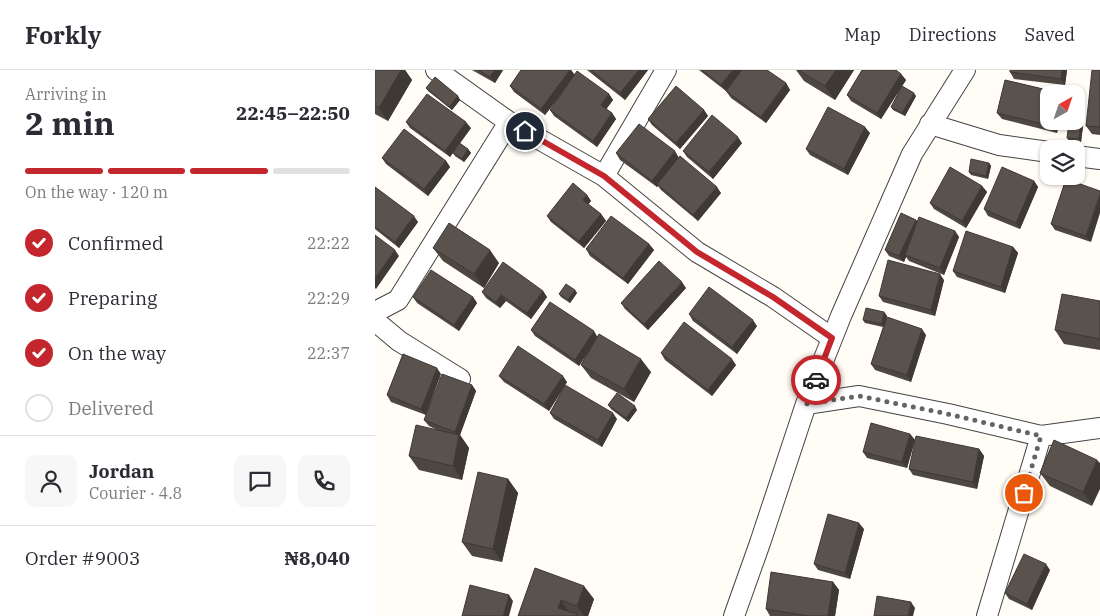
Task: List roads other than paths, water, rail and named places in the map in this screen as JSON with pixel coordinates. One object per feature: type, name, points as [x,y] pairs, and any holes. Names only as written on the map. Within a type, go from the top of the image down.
[{"type":"street","points":[[436,70],[509,122],[604,176],[697,252],[773,297],[832,338]]},
{"type":"street","points":[[604,176],[667,70]]},
{"type":"street","points":[[734,616],[806,404],[832,338],[912,154],[965,70]]},
{"type":"street","points":[[375,312],[399,300],[509,122]]},
{"type":"street","points":[[930,124],[999,145],[1040,151]]},
{"type":"street","points":[[1085,157],[1100,159]]},
{"type":"street","points":[[375,321],[399,341],[460,379]]},
{"type":"street","points":[[806,404],[859,396],[948,414],[1041,436],[1100,428]]},
{"type":"street","points":[[987,616],[1041,436]]}]
